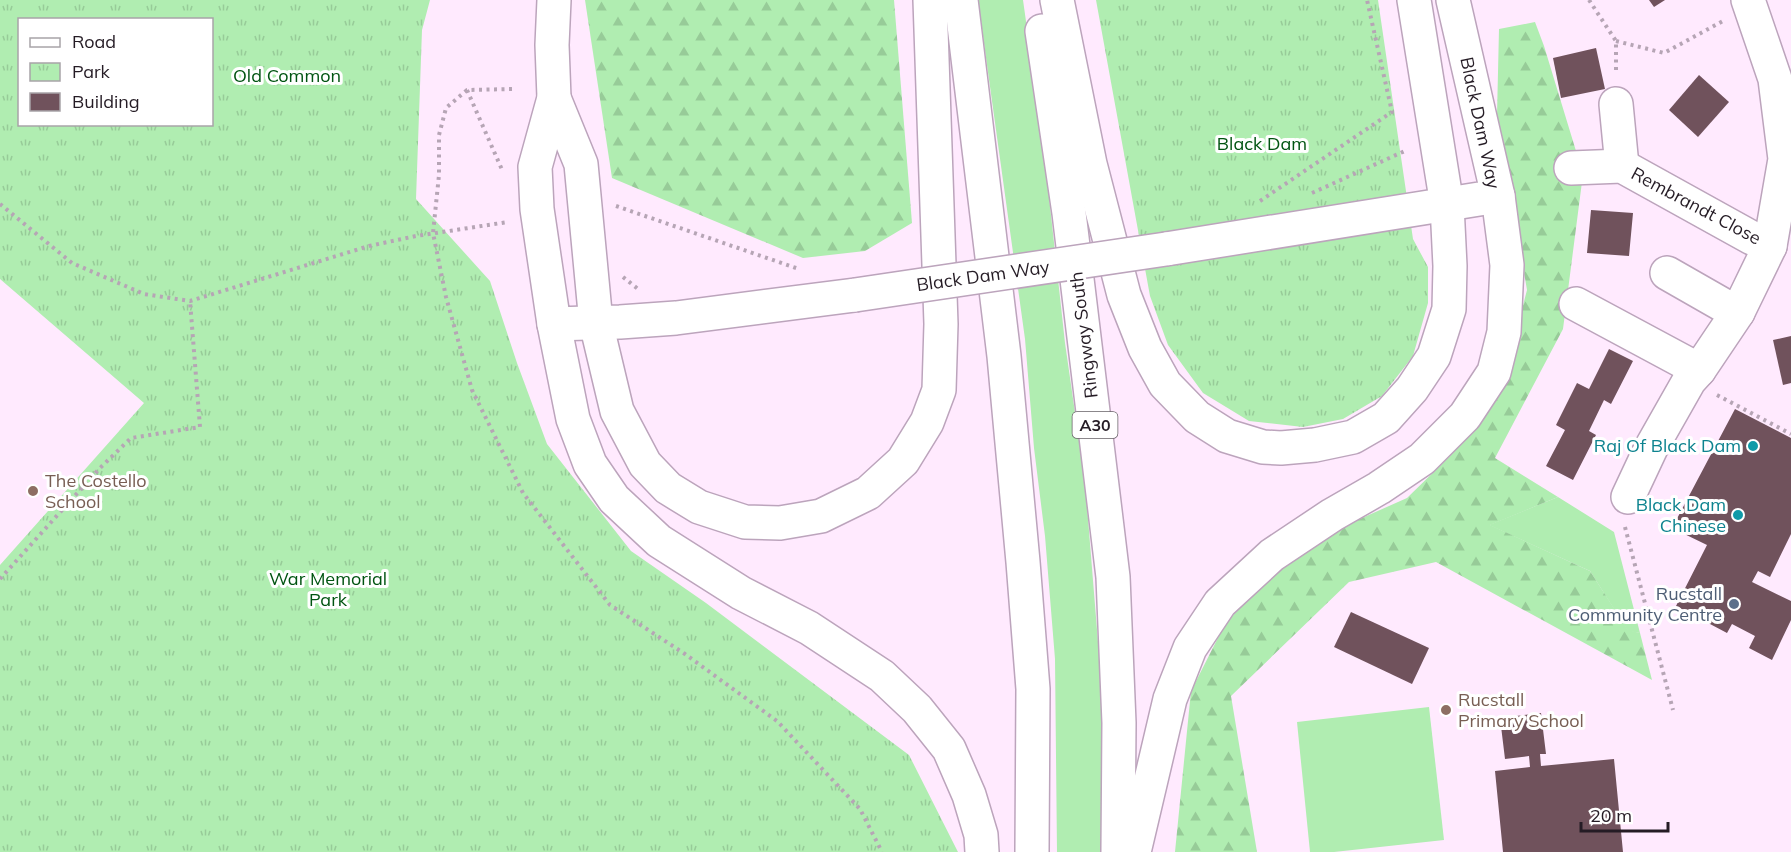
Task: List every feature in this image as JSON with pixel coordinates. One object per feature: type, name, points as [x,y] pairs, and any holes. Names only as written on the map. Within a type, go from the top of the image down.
[{"type":"main road","points":[[554,0],[552,45],[554,98],[535,167],[537,209],[554,324],[573,419],[590,464],[614,498],[659,541],[741,593],[809,628],[882,676],[917,709],[949,749],[969,795],[981,835],[982,852]]},
{"type":"main road","points":[[554,98],[580,164],[596,323],[617,411],[645,464],[668,488],[699,507],[745,522],[780,522],[821,516],[868,493],[903,460],[927,422],[939,390],[941,324],[930,0]]},
{"type":"main road","points":[[961,0],[1004,356],[1023,562],[1033,689],[1032,852]]},
{"type":"main road","name":"Ringway South","points":[[1037,0],[1069,213],[1113,577],[1119,723],[1118,852]]},
{"type":"main road","points":[[1057,0],[1090,164],[1124,295],[1145,348],[1165,384],[1197,417],[1227,436],[1263,447],[1281,448],[1315,445],[1353,437],[1386,418],[1412,389],[1434,356],[1449,309],[1447,205],[1414,0]]},
{"type":"main road","name":"Black Dam Way","points":[[554,324],[676,318],[855,295],[1166,249],[1498,196],[1453,0]]},
{"type":"main road","name":"Rembrandt Close","points":[[1628,497],[1643,442],[1694,376],[1738,312],[1770,246],[1785,159],[1775,79],[1750,5]]},
{"type":"main road","name":"Rembrandt Close","points":[[1616,104],[1622,166]]},
{"type":"main road","name":"Rembrandt Close","points":[[1571,168],[1622,166],[1770,246]]},
{"type":"main road","points":[[1134,852],[1170,699],[1190,648],[1220,603],[1272,555],[1422,459],[1465,416],[1494,372],[1504,332],[1507,265],[1498,196]]},
{"type":"main road","points":[[1667,273],[1738,312]]},
{"type":"main road","points":[[1576,304],[1694,376]]},
{"type":"path","points":[[1258,202],[1392,112],[1368,0]]},
{"type":"path","points":[[1589,0],[1616,41],[1616,104]]},
{"type":"path","points":[[1616,41],[1665,53],[1750,5]]},
{"type":"path","points":[[512,89],[467,90],[446,108],[439,135],[439,175],[433,233],[446,297],[472,390],[523,493],[610,605],[685,654],[777,721],[860,809],[882,852]]},
{"type":"path","points":[[467,90],[505,176]]},
{"type":"path","points":[[1309,194],[1416,146]]},
{"type":"path","points":[[0,204],[72,263],[144,294],[190,301],[369,246],[512,221]]},
{"type":"path","points":[[610,204],[809,273]]},
{"type":"path","points":[[622,276],[639,290]]},
{"type":"path","points":[[0,579],[99,469],[131,438],[200,427],[190,301]]},
{"type":"path","points":[[1694,376],[1791,434]]},
{"type":"path","points":[[1628,497],[1624,522],[1672,710]]},
{"type":"green space","name":"War Memorial Park","points":[[0,0],[430,0],[422,30],[416,199],[490,281],[547,444],[631,551],[706,603],[909,755],[958,852],[0,852],[0,565],[144,403],[0,279]]},
{"type":"green space","points":[[585,0],[894,0],[912,223],[865,251],[803,258],[612,178]]},
{"type":"green space","points":[[978,0],[1023,0],[1043,142],[1065,343],[1085,482],[1105,728],[1103,852],[1057,852],[1055,659],[1045,536],[1034,448],[1025,339]]},
{"type":"green space","name":"Black Dam","points":[[1096,0],[1378,0],[1413,239],[1428,267],[1428,303],[1413,356],[1382,396],[1343,419],[1303,427],[1249,421],[1203,393],[1168,345],[1150,296]]},
{"type":"green space","points":[[1535,22],[1583,174],[1563,329],[1495,458],[1558,497],[1490,525],[1590,571],[1628,630],[1640,633],[1652,680],[1436,562],[1349,582],[1231,696],[1257,852],[1175,852],[1191,691],[1225,624],[1278,567],[1344,526],[1407,498],[1449,457],[1505,375],[1527,290],[1497,115],[1499,29]]},
{"type":"green space","points":[[1558,497],[1614,532],[1640,633],[1628,631],[1590,571],[1489,525]]},
{"type":"green space","points":[[1429,707],[1444,840],[1334,852],[1310,852],[1297,722]]},
{"type":"building","points":[[1649,0],[1665,0],[1654,7]]},
{"type":"building","points":[[1596,48],[1605,89],[1561,98],[1553,58]]},
{"type":"building","points":[[1699,75],[1729,102],[1698,137],[1669,110]]},
{"type":"building","points":[[1591,210],[1633,213],[1629,256],[1587,253]]},
{"type":"building","points":[[1791,336],[1791,383],[1783,385],[1773,340]]},
{"type":"building","points":[[1609,349],[1633,361],[1611,404],[1604,400],[1589,431],[1596,435],[1573,480],[1546,466],[1565,430],[1556,425],[1577,383],[1589,389]]},
{"type":"building","points":[[1735,409],[1791,438],[1791,534],[1770,577],[1758,571],[1752,582],[1791,601],[1791,620],[1772,660],[1749,648],[1755,636],[1732,624],[1727,633],[1676,606],[1707,545],[1672,528]]},
{"type":"building","points":[[1351,612],[1429,648],[1412,684],[1334,647]]},
{"type":"building","points":[[1541,713],[1546,754],[1540,754],[1541,766],[1614,759],[1623,852],[1503,852],[1495,771],[1530,767],[1529,756],[1505,759],[1500,718]]},
{"type":"place","name":"Raj Of Black Dam","points":[[1753,446]]},
{"type":"place","name":"The Costello School","points":[[33,491]]},
{"type":"place","name":"Black Dam Chinese","points":[[1738,515]]},
{"type":"place","name":"Rucstall Community Centre","points":[[1734,604]]},
{"type":"place","name":"Rucstall Primary School","points":[[1446,710]]},
{"type":"park label","name":"Old Common","points":[[287,76]]}]
